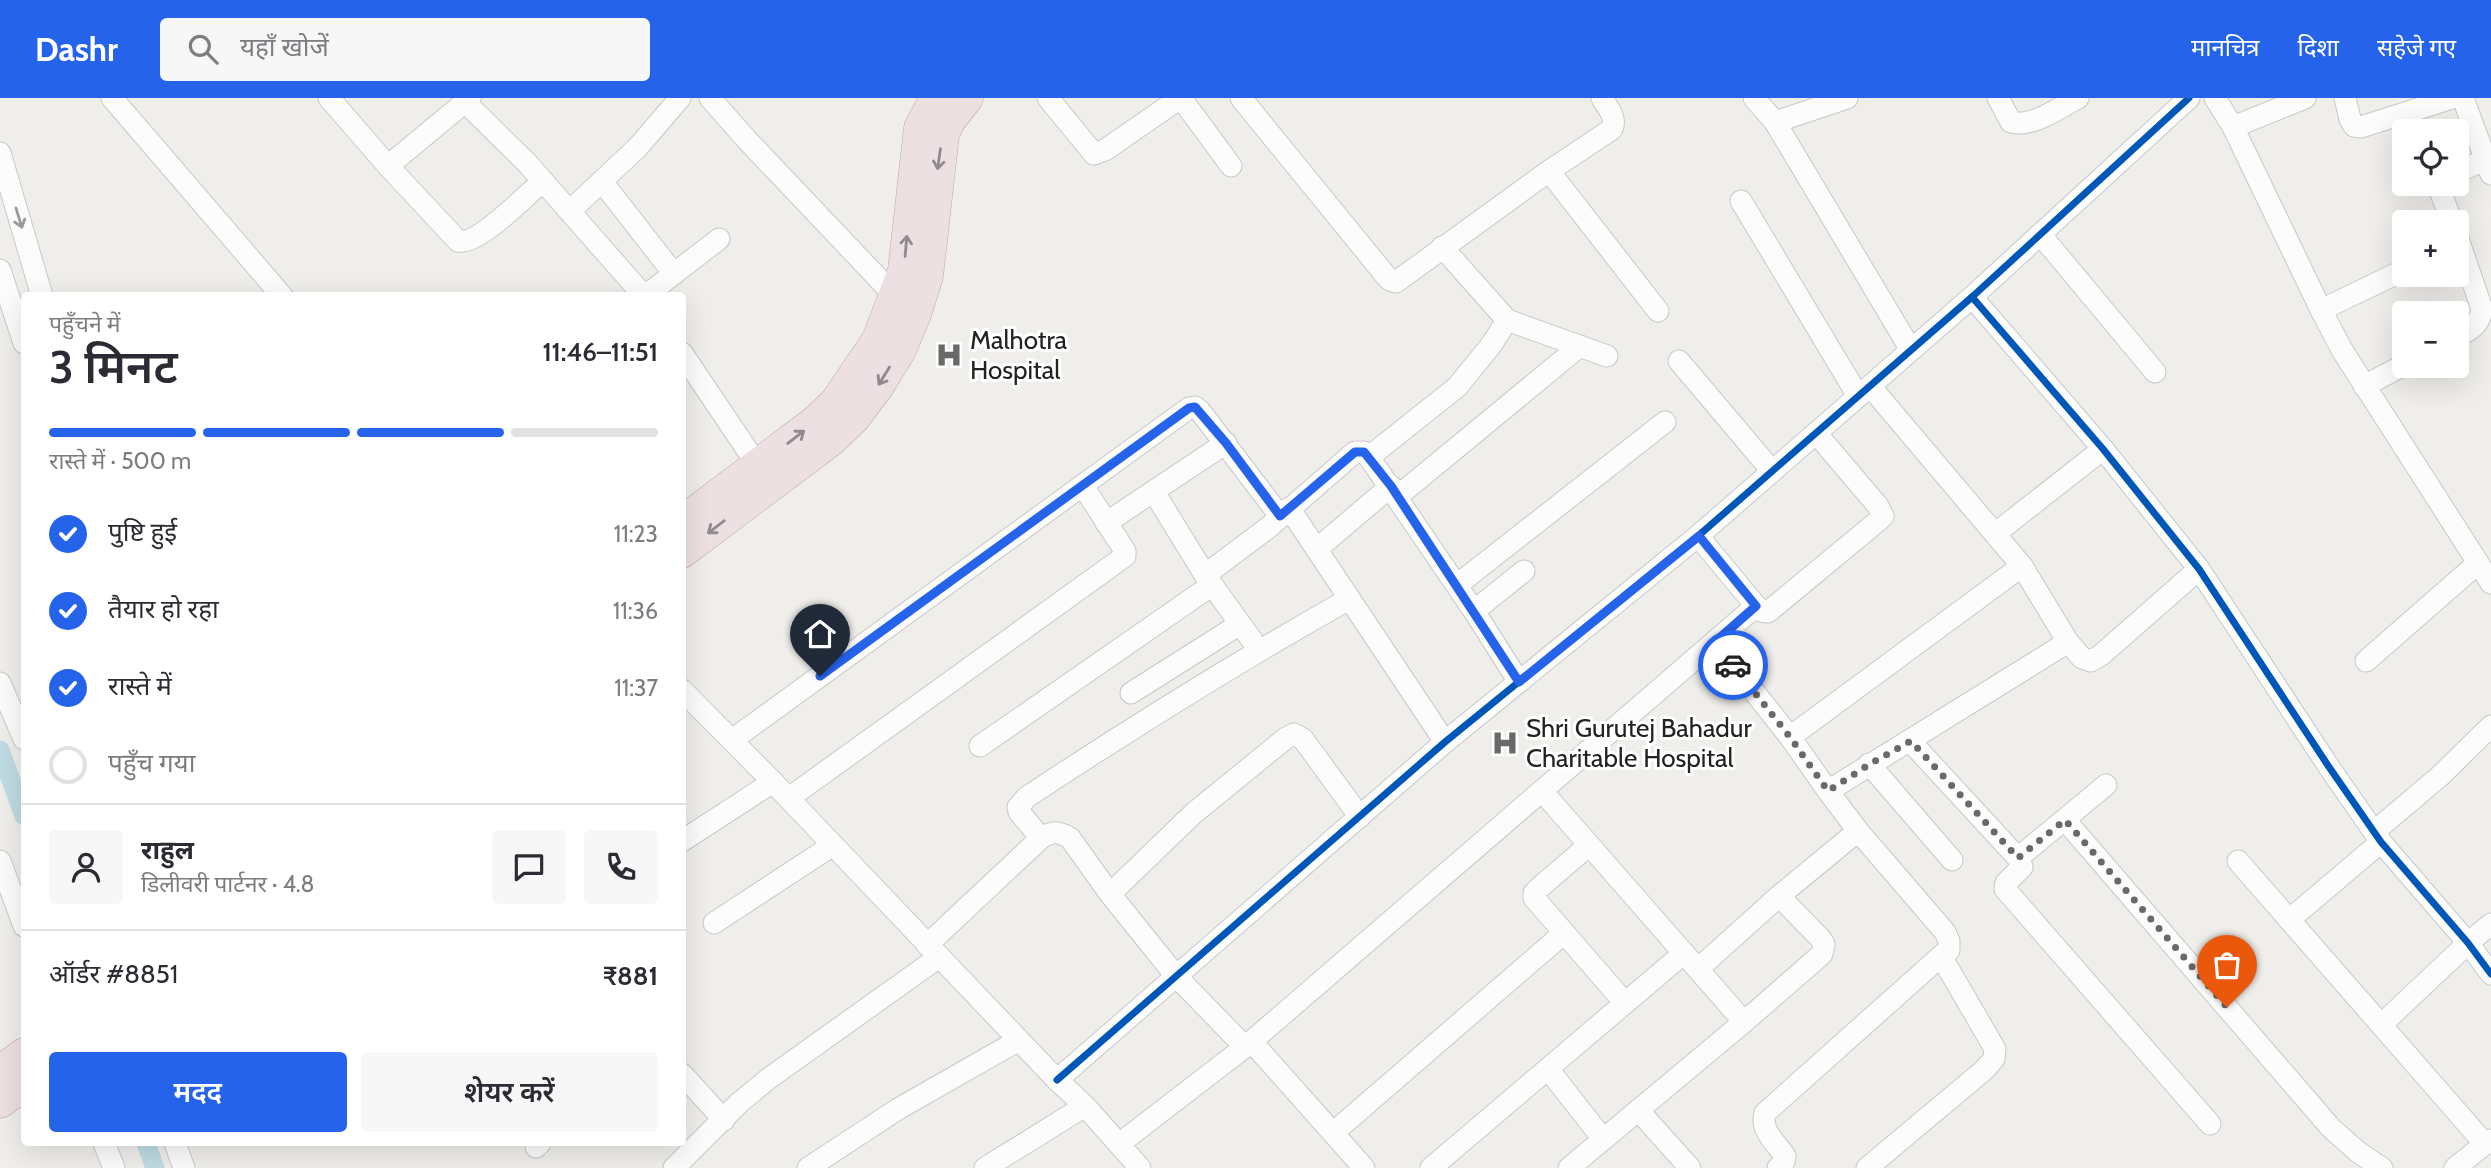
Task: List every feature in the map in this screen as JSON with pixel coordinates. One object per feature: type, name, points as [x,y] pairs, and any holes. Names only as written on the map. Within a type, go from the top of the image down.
[{"type":"highway","points":[[686,519],[794,440],[836,402],[878,340],[904,271],[920,128],[936,98]]},
{"type":"highway","points":[[686,549],[831,440],[854,418],[878,386],[900,350],[927,276],[943,135],[949,121],[967,98]]},
{"type":"highway","points":[[0,1072],[21,1056]]},
{"type":"highway","points":[[0,1102],[21,1087]]},
{"type":"street","points":[[112,98],[279,292]]},
{"type":"street","points":[[329,98],[452,237],[464,242],[484,232],[543,181]]},
{"type":"street","points":[[570,211],[603,183],[649,136],[680,98]]},
{"type":"street","points":[[710,98],[895,297]]},
{"type":"street","points":[[1048,98],[1094,154],[1105,150],[1181,98],[1231,166]]},
{"type":"street","points":[[1241,98],[1390,280],[1396,282],[1549,171],[1612,129],[1615,123],[1613,116],[1602,98]]},
{"type":"street","points":[[1755,98],[1775,122],[1911,350]]},
{"type":"street","points":[[1775,122],[1847,98]]},
{"type":"street","points":[[1998,98],[2011,122],[2018,124],[2078,98]]},
{"type":"street","points":[[1057,1080],[1445,742],[1699,536],[1972,297],[2189,98]]},
{"type":"street","points":[[2215,98],[2233,127],[2321,310],[2364,386],[2491,583]]},
{"type":"street","points":[[2233,127],[2305,98]]},
{"type":"street","points":[[2345,98],[2350,119],[2354,125],[2361,127],[2452,98]]},
{"type":"street","points":[[2463,98],[2488,167],[2469,170]]},
{"type":"street","points":[[388,166],[468,100],[641,292]]},
{"type":"street","points":[[0,153],[41,292]]},
{"type":"street","points":[[1549,171],[1658,311]]},
{"type":"street","points":[[603,183],[674,274]]},
{"type":"street","points":[[1741,201],[1864,391],[1996,533],[2022,566],[2068,642],[2082,658],[2091,660],[2101,655],[2199,569]]},
{"type":"street","points":[[2040,234],[2155,372]]},
{"type":"street","points":[[649,292],[719,239]]},
{"type":"street","points":[[1442,247],[1507,320],[1608,356]]},
{"type":"street","points":[[0,270],[21,334]]},
{"type":"street","points":[[2469,273],[2482,309],[2476,325],[2469,329]]},
{"type":"street","points":[[2321,310],[2392,276]]},
{"type":"street","points":[[1972,297],[2103,449],[2199,569],[2329,767],[2378,836],[2491,974]]},
{"type":"street","points":[[1369,457],[1457,387],[1492,344],[1507,320]]},
{"type":"street","points":[[1317,549],[1580,346]]},
{"type":"street","points":[[686,359],[758,466]]},
{"type":"street","points":[[1679,362],[1772,471]]},
{"type":"street","points":[[2364,386],[2392,371]]},
{"type":"street","points":[[732,740],[1189,408],[1195,407],[1317,549],[1445,742]]},
{"type":"street","points":[[1457,584],[1665,422]]},
{"type":"street","points":[[1699,536],[1756,606],[1761,611],[1768,612],[1882,516],[1878,506],[1816,433]]},
{"type":"street","points":[[1106,523],[1226,443]]},
{"type":"street","points":[[1996,533],[2103,449]]},
{"type":"street","points":[[980,746],[1209,580],[1355,452],[1364,452],[1369,457],[1394,491],[1519,682]]},
{"type":"street","points":[[789,799],[1125,556],[1125,551],[1083,486]]},
{"type":"street","points":[[1154,492],[1209,580],[1259,650]]},
{"type":"street","points":[[2366,661],[2478,563]]},
{"type":"street","points":[[1790,737],[2022,566]]},
{"type":"street","points":[[1474,611],[1524,571]]},
{"type":"street","points":[[1041,838],[1019,812],[1018,807],[1027,797],[1143,721],[1349,599]]},
{"type":"street","points":[[1119,1144],[1248,1045],[1756,606]]},
{"type":"street","points":[[1131,693],[1240,624]]},
{"type":"street","points":[[1715,642],[1790,737],[1858,831],[1945,932],[1949,942],[1949,950],[1765,1113],[1764,1129],[1785,1156],[1784,1162],[1778,1168]]},
{"type":"street","points":[[1828,791],[2068,642]]},
{"type":"street","points":[[0,683],[21,733]]},
{"type":"street","points":[[687,700],[732,740],[773,782],[1057,1080],[1085,1106],[1140,1168]]},
{"type":"street","points":[[2288,920],[2491,726]]},
{"type":"street","points":[[1110,894],[1194,813],[1294,734],[1303,739],[1360,817]]},
{"type":"street","points":[[1911,741],[2018,858],[2022,867],[2006,883],[2005,889],[2210,1124]]},
{"type":"street","points":[[1870,764],[1952,859]]},
{"type":"street","points":[[686,838],[773,782]]},
{"type":"street","points":[[2018,858],[2106,785]]},
{"type":"street","points":[[1542,791],[1744,1022]]},
{"type":"street","points":[[2065,820],[2331,1128],[2358,1152],[2382,1168]]},
{"type":"street","points":[[676,1156],[724,1120],[739,1102],[933,951],[1041,838],[1053,831],[1070,838],[1110,894],[1176,976],[1248,1045],[1364,1168]]},
{"type":"street","points":[[1698,969],[1779,896],[1858,831]]},
{"type":"street","points":[[714,923],[833,845]]},
{"type":"street","points":[[1589,845],[1534,893],[1537,901],[1625,1003]]},
{"type":"street","points":[[0,861],[21,918]]},
{"type":"street","points":[[2238,861],[2488,1142],[2455,1168]]},
{"type":"street","points":[[1569,1168],[1744,1022],[1824,949],[1821,938],[1779,896]]},
{"type":"street","points":[[2382,1024],[2491,924]]},
{"type":"street","points":[[1333,1133],[1564,933]]},
{"type":"street","points":[[1432,1168],[1684,953]]},
{"type":"street","points":[[1867,1168],[1994,1059],[1995,1049],[1941,956]]},
{"type":"street","points":[[808,1168],[898,1109],[1020,1040]]},
{"type":"street","points":[[1548,1069],[1604,1139]]},
{"type":"street","points":[[686,1078],[724,1120]]},
{"type":"street","points":[[985,1168],[1085,1106]]},
{"type":"street","points":[[1638,1110],[1690,1168]]},
{"type":"street","points":[[105,1146],[114,1168]]},
{"type":"street","points":[[176,1146],[184,1168]]},
{"type":"waterway","points":[[0,750],[21,808]]},
{"type":"waterway","points":[[147,1146],[155,1168]]},
{"type":"cycle path","points":[[1057,1080],[1445,742],[1698,536],[1972,297],[2189,98]]},
{"type":"cycle path","points":[[1972,297],[2103,449],[2199,569],[2381,842],[2468,943],[2491,974]]},
{"type":"way so far","points":[[1733,665],[1790,737],[1828,791],[1911,741],[2018,858],[2065,820],[2227,1007]]},
{"type":"place","name":"Malhotra Hospital","points":[[949,355]]},
{"type":"place","name":"Shri Gurutej Bahadur Charitable Hospital","points":[[1505,743]]},
{"type":"route","points":[[820,676],[1189,408],[1195,407],[1226,443],[1280,516],[1355,452],[1364,452],[1391,486],[1519,682],[1699,536],[1756,606],[1715,642],[1733,665]]}]
